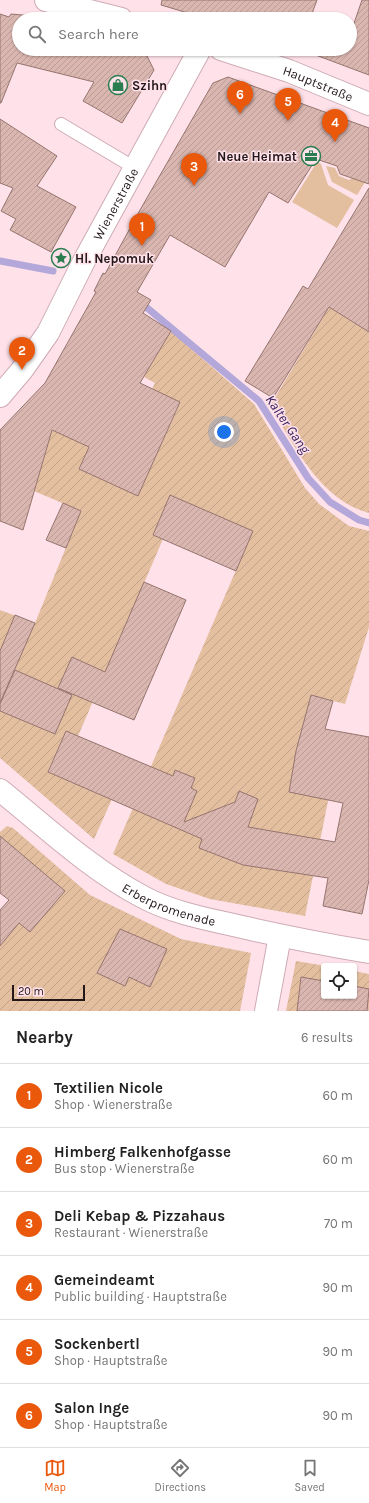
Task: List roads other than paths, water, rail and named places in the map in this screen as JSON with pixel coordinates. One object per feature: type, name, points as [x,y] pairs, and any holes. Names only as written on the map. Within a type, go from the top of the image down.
[{"type":"street","points":[[46,0],[93,12]]},
{"type":"street","name":"Wienerstraße","points":[[0,396],[35,352],[48,332],[84,261],[196,56]]},
{"type":"street","name":"Hauptstraße","points":[[243,56],[289,71],[369,104]]},
{"type":"street","name":"Erberpromenade","points":[[0,790],[90,863],[143,898],[169,908],[214,921],[280,936],[369,952]]},
{"type":"street","points":[[266,1011],[280,936]]},
{"type":"lane","points":[[61,124],[135,168]]},
{"type":"waterway","name":"Kalter Gang","points":[[0,261],[53,271]]},
{"type":"waterway","name":"Kalter Gang","points":[[146,307],[259,401],[308,478],[330,502],[359,520],[369,523]]},
{"type":"place","name":"Szihn","points":[[118,85]]},
{"type":"place","name":"Salon Inge","points":[[240,114]]},
{"type":"place","name":"Sockenbertl","points":[[288,121]]},
{"type":"place","name":"Gemeindeamt","points":[[335,142]]},
{"type":"place","name":"Neue Heimat","points":[[311,156]]},
{"type":"place","name":"Deli Kebap & Pizzahaus","points":[[194,186]]},
{"type":"place","name":"Textilien Nicole","points":[[142,246]]},
{"type":"place","name":"Hl. Nepomuk","points":[[61,258]]},
{"type":"place","name":"Himberg Falkenhofgasse","points":[[22,370]]}]
